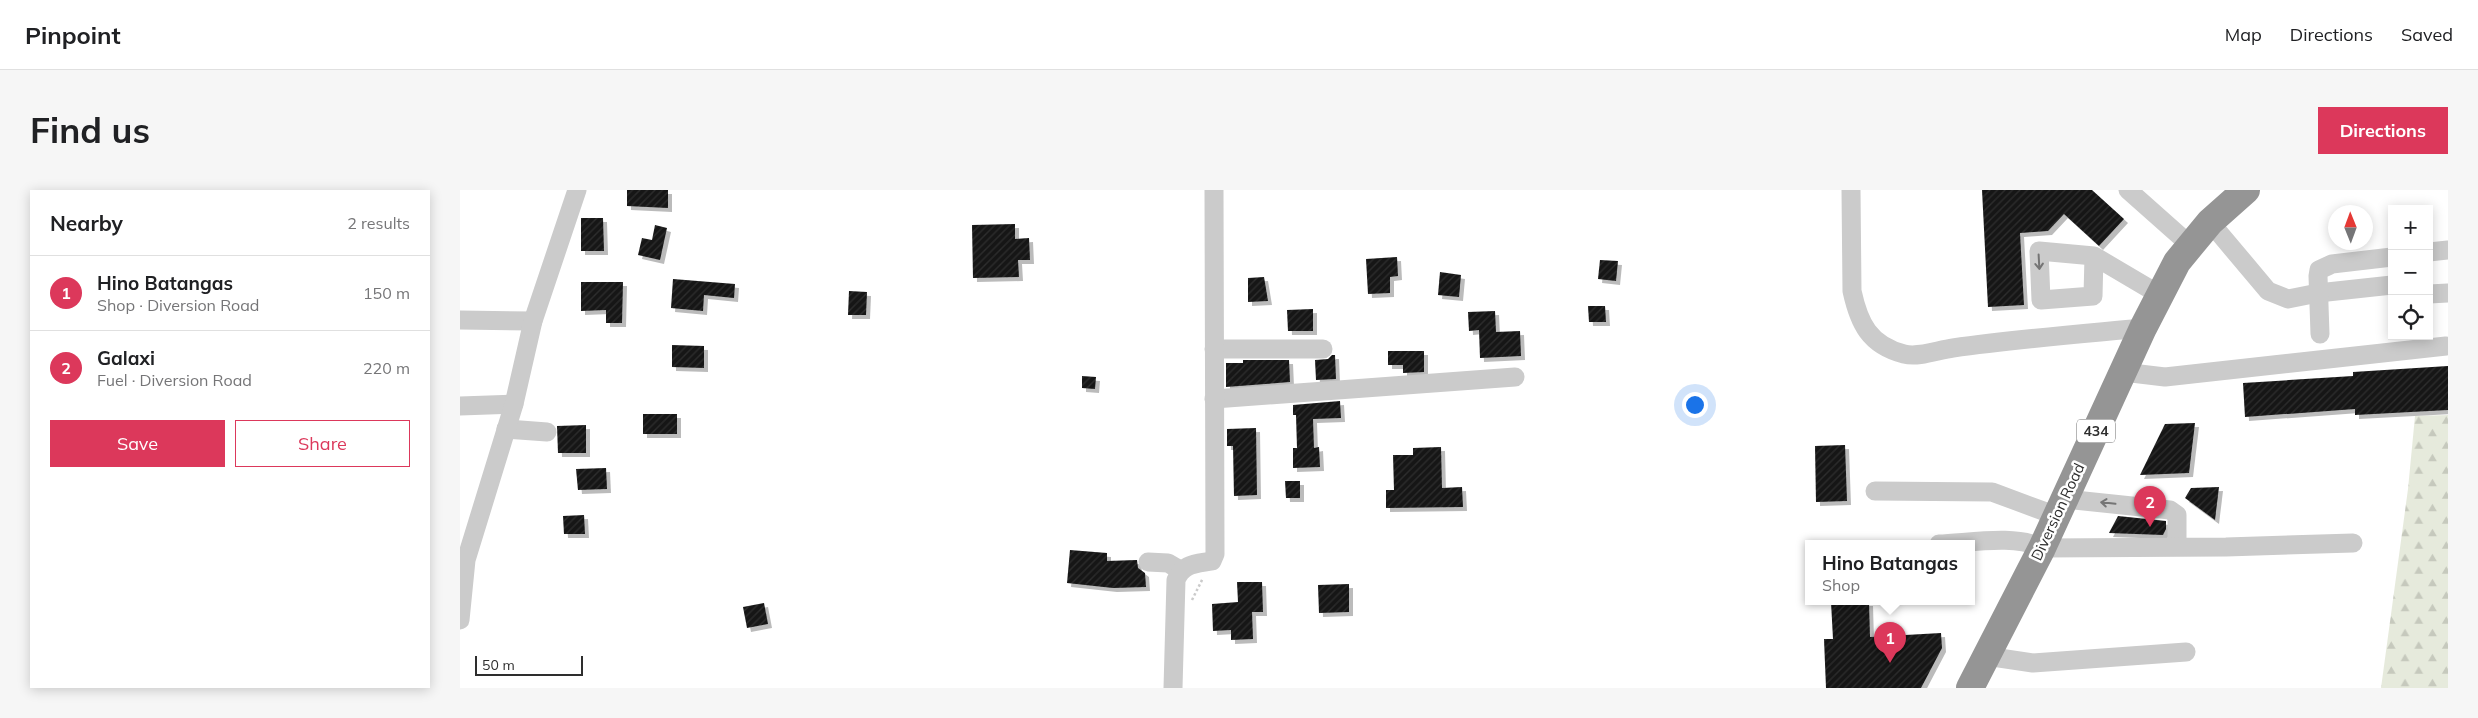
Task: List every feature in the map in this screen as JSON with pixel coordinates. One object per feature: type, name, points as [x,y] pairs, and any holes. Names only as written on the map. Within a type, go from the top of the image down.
[{"type":"highway","name":"Diversion Road","points":[[1970,688],[2042,548],[2143,328],[2177,262],[2210,222],[2246,190]]},
{"type":"street","points":[[460,620],[463,559],[514,404],[533,321],[577,190]]},
{"type":"street","points":[[1173,688],[1176,580],[1180,570],[1187,566],[1212,561],[1215,554],[1214,190]]},
{"type":"street","points":[[1850,190],[1852,291],[1866,332],[1888,348],[1906,355],[1916,355],[1952,348],[2143,328]]},
{"type":"street","points":[[2128,190],[2190,245]]},
{"type":"street","points":[[2210,222],[2268,291],[2288,299],[2318,293],[2388,285]]},
{"type":"street","points":[[2433,252],[2448,250]]},
{"type":"street","points":[[2094,256],[2160,295]]},
{"type":"street","points":[[2320,334],[2318,276],[2320,270],[2324,267],[2388,258]]},
{"type":"street","points":[[2433,294],[2448,293]]},
{"type":"street","points":[[460,320],[533,321]]},
{"type":"street","points":[[2123,372],[2165,377],[2446,346]]},
{"type":"street","points":[[1214,349],[1324,349]]},
{"type":"street","points":[[1214,399],[1516,377]]},
{"type":"street","points":[[460,406],[514,404]]},
{"type":"street","points":[[506,429],[548,432]]},
{"type":"street","points":[[1875,491],[1992,492],[2061,507],[2170,510],[2177,515],[2176,546]]},
{"type":"street","points":[[1975,542],[2018,540],[2033,543],[2042,548],[2226,547],[2353,543]]},
{"type":"street","points":[[1148,562],[1168,563],[1180,570]]},
{"type":"street","points":[[1986,656],[2033,663],[2186,652]]},
{"type":"green space","points":[[2448,415],[2448,688],[2381,688],[2408,489],[2415,416]]},
{"type":"building","points":[[627,190],[668,190],[668,208],[627,206]]},
{"type":"building","points":[[1982,190],[2092,190],[2124,219],[2099,246],[2064,214],[2048,231],[2020,233],[2024,305],[1988,307]]},
{"type":"building","points":[[581,218],[603,218],[604,251],[581,251]]},
{"type":"building","points":[[1015,224],[1015,239],[1029,238],[1030,260],[1018,260],[1019,277],[973,278],[972,225]]},
{"type":"building","points":[[655,225],[667,228],[660,260],[638,255],[642,238],[652,240]]},
{"type":"building","points":[[1397,257],[1398,276],[1390,277],[1390,293],[1368,294],[1366,259]]},
{"type":"building","points":[[1600,260],[1618,261],[1616,281],[1598,279]]},
{"type":"building","points":[[1440,272],[1461,275],[1459,297],[1438,295]]},
{"type":"building","points":[[1264,277],[1268,301],[1248,302],[1248,278]]},
{"type":"building","points":[[673,279],[735,284],[734,298],[704,295],[703,311],[671,308]]},
{"type":"building","points":[[581,282],[623,282],[622,323],[606,323],[606,310],[581,311]]},
{"type":"building","points":[[849,291],[867,292],[866,315],[848,315]]},
{"type":"building","points":[[1588,306],[1605,306],[1606,322],[1589,322]]},
{"type":"building","points":[[1313,309],[1313,331],[1288,331],[1287,310]]},
{"type":"building","points":[[1495,311],[1496,332],[1520,331],[1521,356],[1480,358],[1479,330],[1469,331],[1468,312]]},
{"type":"building","points":[[672,345],[704,346],[704,368],[672,367]]},
{"type":"building","points":[[1388,351],[1424,351],[1424,372],[1403,373],[1403,365],[1388,365]]},
{"type":"building","points":[[1335,355],[1336,379],[1316,380],[1315,360],[1328,359]]},
{"type":"building","points":[[1243,360],[1289,360],[1290,382],[1226,387],[1226,363],[1243,363]]},
{"type":"building","points":[[2448,366],[2448,410],[2355,415],[2355,409],[2245,417],[2243,383],[2353,376],[2353,372]]},
{"type":"building","points":[[1082,376],[1096,377],[1095,389],[1082,388]]},
{"type":"building","points":[[1340,401],[1341,418],[1313,419],[1314,448],[1319,447],[1320,467],[1293,468],[1293,448],[1297,448],[1296,415],[1293,415],[1293,405]]},
{"type":"building","points":[[643,414],[677,414],[677,434],[643,434]]},
{"type":"building","points":[[2195,423],[2189,473],[2140,475],[2165,424]]},
{"type":"building","points":[[586,425],[586,453],[558,453],[557,426]]},
{"type":"building","points":[[1256,428],[1257,495],[1234,496],[1233,446],[1227,446],[1227,429]]},
{"type":"building","points":[[1845,445],[1847,501],[1816,502],[1815,446]]},
{"type":"building","points":[[1441,447],[1442,488],[1462,487],[1463,507],[1386,508],[1386,490],[1394,490],[1393,455],[1413,455],[1413,448]]},
{"type":"building","points":[[606,468],[607,489],[578,490],[576,469]]},
{"type":"building","points":[[1285,481],[1300,481],[1300,498],[1286,498]]},
{"type":"building","points":[[2219,487],[2215,520],[2185,498],[2191,488]]},
{"type":"building","points":[[584,515],[585,534],[564,534],[563,516]]},
{"type":"building","points":[[2118,516],[2166,521],[2166,529],[2163,535],[2109,533]]},
{"type":"building","points":[[1070,550],[1107,553],[1107,561],[1137,560],[1138,568],[1145,573],[1146,587],[1113,588],[1067,583]]},
{"type":"building","points":[[1237,582],[1262,582],[1263,612],[1252,612],[1253,639],[1231,640],[1231,630],[1213,631],[1212,604],[1238,602]]},
{"type":"building","points":[[1349,584],[1349,612],[1319,613],[1318,585]]},
{"type":"building","points":[[764,603],[768,624],[747,628],[743,607]]},
{"type":"building","points":[[1831,605],[1869,605],[1870,637],[1941,633],[1942,648],[1921,688],[1826,688],[1824,639],[1833,639]]},
{"type":"place","name":"Galaxi","points":[[2150,527]]},
{"type":"place","name":"Hino Batangas","points":[[1890,663]]}]
